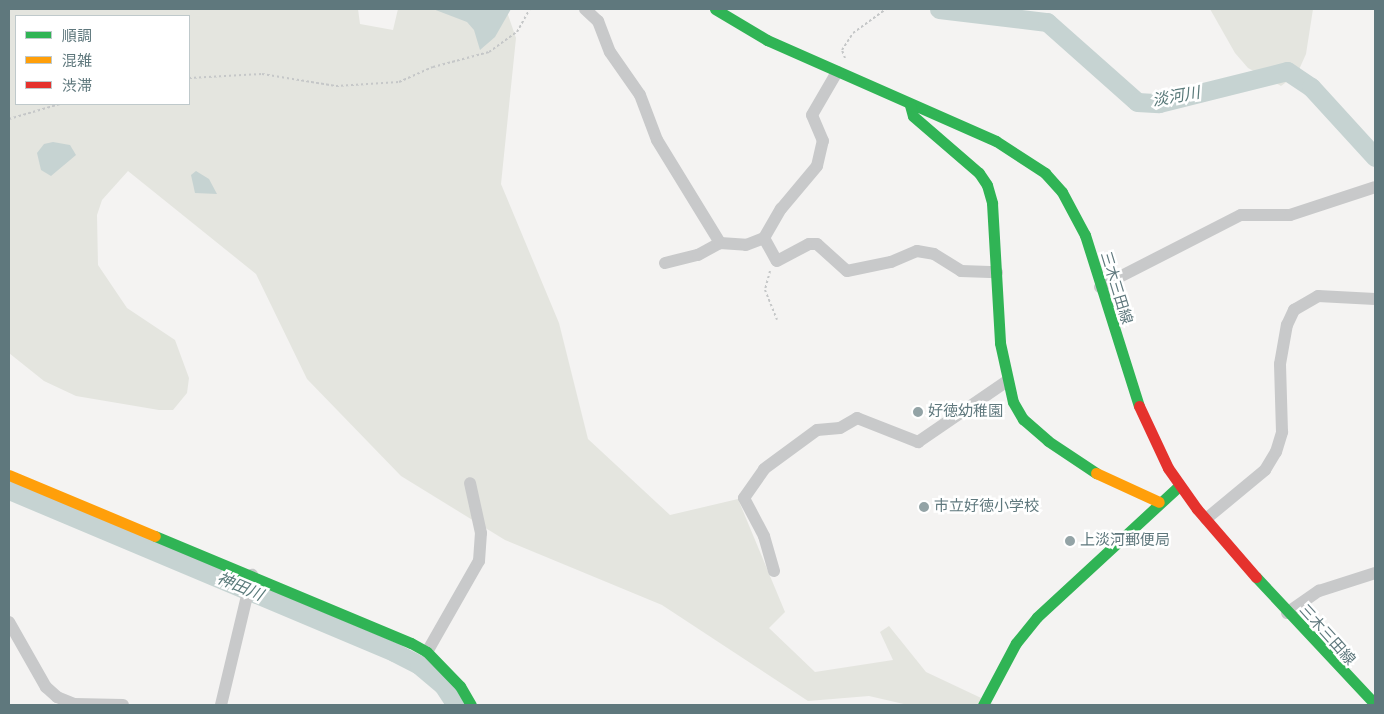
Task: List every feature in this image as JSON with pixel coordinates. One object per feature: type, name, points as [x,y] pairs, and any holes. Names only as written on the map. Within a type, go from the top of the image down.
[{"type":"street","points":[[585,9],[598,21],[610,52],[640,95],[657,140],[720,243]]},
{"type":"street","name":"三木三田線","points":[[715,9],[742,28],[910,105],[996,141],[1045,173],[1074,212],[1143,420],[1179,486],[1343,676],[1375,704]]},
{"type":"street","points":[[665,263],[698,255],[720,243],[746,245],[764,238],[781,209],[817,166],[823,141],[812,115],[837,72]]},
{"type":"street","points":[[910,105],[913,116],[979,174],[987,185],[992,202],[1000,343],[1007,381],[1023,418],[1048,441],[1099,475],[1159,502]]},
{"type":"street","points":[[1100,287],[1241,215],[1290,215],[1375,187]]},
{"type":"street","points":[[764,238],[777,261],[810,244],[817,244],[847,271],[891,262],[917,251],[934,254],[961,271],[997,272]]},
{"type":"street","points":[[1206,518],[1264,470],[1276,452],[1282,432],[1280,364],[1287,325],[1294,310],[1318,296],[1375,298]]},
{"type":"street","points":[[774,571],[764,536],[744,498],[764,469],[818,430],[840,428],[857,418],[918,442],[1007,381]]},
{"type":"street","points":[[9,475],[248,585],[426,652],[460,686],[471,705]]},
{"type":"street","points":[[426,652],[479,561],[481,533],[470,483]]},
{"type":"street","points":[[983,705],[1016,643],[1037,617],[1159,502],[1179,486]]},
{"type":"street","points":[[1287,613],[1319,591],[1375,573]]},
{"type":"street","points":[[221,705],[248,585]]},
{"type":"street","points":[[9,622],[19,634],[46,687],[57,697],[74,704],[123,705]]},
{"type":"path","points":[[190,78],[262,74],[336,86],[399,82],[433,67],[489,52],[517,32],[530,9]]},
{"type":"path","points":[[848,61],[842,50],[846,42],[886,9]]},
{"type":"path","points":[[9,119],[57,105]]},
{"type":"path","points":[[777,261],[771,269],[765,290],[777,320]]},
{"type":"shaded area","points":[[9,9],[358,9],[360,24],[393,30],[398,9],[506,9],[516,38],[501,184],[559,323],[588,439],[670,515],[738,499],[785,612],[769,628],[815,672],[893,660],[880,632],[889,626],[926,672],[996,705],[908,705],[869,696],[808,701],[662,605],[505,540],[401,476],[307,379],[256,274],[128,171],[102,200],[97,215],[98,265],[127,308],[175,340],[189,378],[187,393],[173,410],[159,410],[76,396],[44,381],[9,353]]},
{"type":"shaded area","points":[[433,9],[511,9],[495,37],[480,50],[474,30],[467,22]]},
{"type":"shaded area","points":[[1210,9],[1313,9],[1306,54],[1297,74],[1281,86],[1248,68],[1235,53]]},
{"type":"shaded area","points":[[53,142],[70,145],[76,155],[51,176],[41,170],[37,153],[44,144]]},
{"type":"shaded area","points":[[196,171],[209,179],[217,194],[195,193],[191,175]]},
{"type":"waterway","name":"淡河川","points":[[939,9],[1047,22],[1137,102],[1159,103],[1287,71],[1311,87],[1375,157]]},
{"type":"waterway","name":"神田川","points":[[9,490],[394,652],[419,665],[443,685],[456,705]]},
{"type":"traffic: fast","points":[[715,9],[767,40],[996,141],[1045,173],[1062,192],[1085,235],[1139,406]]},
{"type":"traffic: fast","points":[[910,105],[913,116],[979,173],[987,185],[992,203],[1000,343],[1013,402],[1023,419],[1048,441],[1096,473]]},
{"type":"traffic: fast","points":[[983,705],[1016,643],[1037,617],[1179,486]]},
{"type":"traffic: fast","points":[[155,536],[411,643],[427,652],[460,686],[471,705]]},
{"type":"traffic: fast","points":[[1256,577],[1375,704]]},
{"type":"traffic: slow","points":[[1096,473],[1159,502]]},
{"type":"traffic: slow","points":[[9,475],[155,536]]},
{"type":"traffic: jam","points":[[1139,406],[1168,468],[1197,509],[1256,577]]},
{"type":"place","name":"好徳幼稚園","points":[[918,412]]},
{"type":"place","name":"市立好徳小学校","points":[[924,507]]},
{"type":"place","name":"上淡河郵便局","points":[[1070,541]]}]
